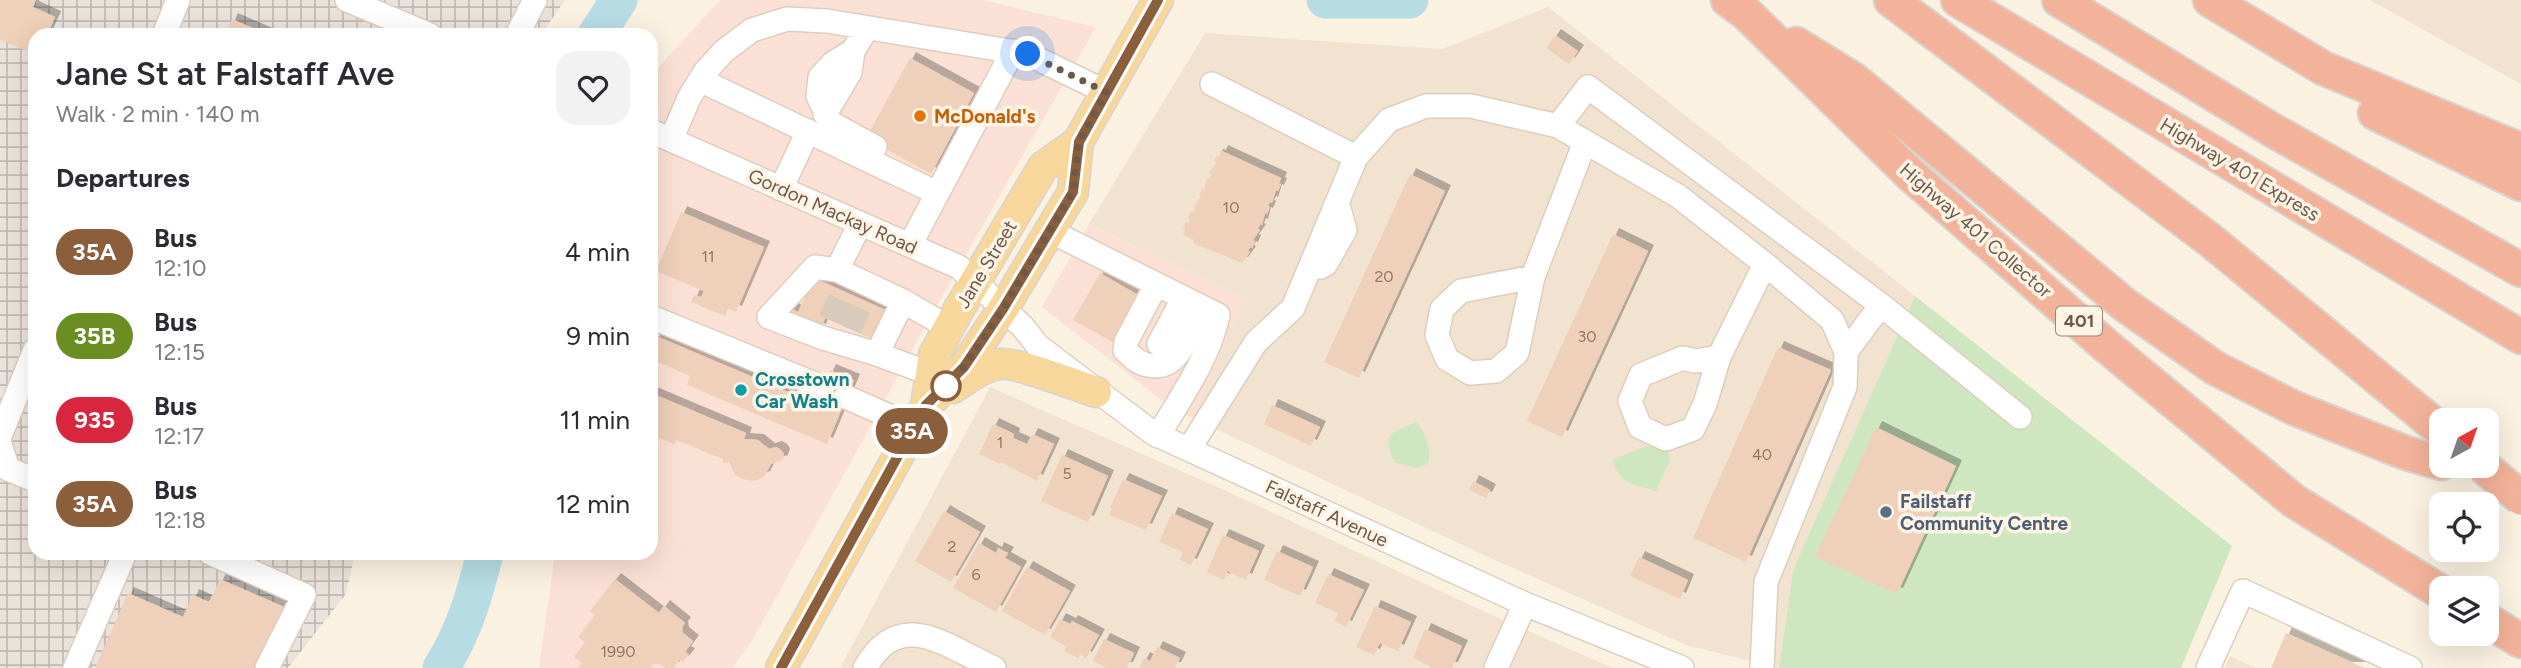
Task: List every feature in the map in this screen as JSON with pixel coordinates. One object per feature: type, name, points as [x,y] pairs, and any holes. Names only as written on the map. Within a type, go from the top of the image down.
[{"type":"highway","points":[[1891,0],[2210,240],[2429,420]]},
{"type":"highway","name":"Highway 401 Express","points":[[1958,0],[2521,337]]},
{"type":"highway","points":[[2059,0],[2274,131],[2521,270]]},
{"type":"highway","points":[[2210,0],[2323,68],[2521,150]]},
{"type":"highway","points":[[1737,7],[1853,79],[2125,305],[2215,368],[2294,408],[2429,460]]},
{"type":"highway","name":"Highway 401 Collector","points":[[1737,7],[1910,174],[2105,344],[2294,501],[2429,585]]},
{"type":"highway","points":[[2323,68],[2370,111],[2521,184]]},
{"type":"highway","points":[[2493,478],[2521,486]]},
{"type":"highway","points":[[2497,478],[2521,498]]},
{"type":"highway","points":[[2499,628],[2521,642]]},
{"type":"main road","name":"Jane Street","points":[[782,668],[920,416],[964,367],[1003,309],[1073,192],[1079,142],[1157,1]]},
{"type":"main road","name":"Jane Street","points":[[920,416],[934,355],[974,282],[1043,167],[1079,142]]},
{"type":"main road","points":[[920,416],[976,373],[1002,363],[1096,391]]},
{"type":"street","points":[[167,28],[178,0]]},
{"type":"street","points":[[347,0],[413,28]]},
{"type":"street","points":[[521,28],[535,0]]},
{"type":"street","points":[[661,135],[724,51],[752,30],[787,19],[867,28],[1028,54],[1106,92]]},
{"type":"street","points":[[867,28],[853,51],[833,63],[820,77],[818,96],[825,114],[831,123],[940,189]]},
{"type":"street","points":[[910,245],[1013,51]]},
{"type":"street","points":[[700,80],[940,189]]},
{"type":"street","points":[[1212,84],[1356,157]]},
{"type":"street","points":[[1558,126],[1588,87],[1881,305],[2020,417]]},
{"type":"street","points":[[1189,449],[1256,342],[1293,308],[1356,157],[1389,120],[1426,106],[1471,106],[1558,126],[1678,196],[1765,264],[1832,320],[1846,352],[1845,387],[1766,582],[1762,668]]},
{"type":"street","points":[[781,189],[808,131]]},
{"type":"street","name":"Gordon Mackay Road","points":[[661,135],[960,267],[1003,309]]},
{"type":"street","points":[[1533,277],[1461,292],[1442,309],[1437,335],[1447,359],[1470,373],[1496,371],[1517,353],[1533,277],[1585,142]]},
{"type":"street","points":[[853,284],[860,224]]},
{"type":"street","points":[[1050,230],[1218,315],[1215,331],[1196,372],[1158,436]]},
{"type":"street","points":[[1719,357],[1765,264]]},
{"type":"street","points":[[931,374],[877,354],[837,333],[769,317],[815,267],[853,284],[903,300],[948,327]]},
{"type":"street","points":[[1156,285],[1126,342],[1125,350],[1141,364],[1161,367],[1170,363],[1185,341],[1191,303]]},
{"type":"street","points":[[877,354],[903,300]]},
{"type":"street","points":[[1159,344],[1191,303]]},
{"type":"street","points":[[1846,352],[1881,305]]},
{"type":"street","name":"Falstaff Avenue","points":[[1003,309],[1038,346],[1158,436],[1525,604],[1682,668]]},
{"type":"street","points":[[658,320],[822,387]]},
{"type":"street","points":[[0,436],[28,367]]},
{"type":"street","points":[[846,397],[920,416]]},
{"type":"street","points":[[0,444],[8,469],[28,477]]},
{"type":"street","points":[[75,668],[122,560]]},
{"type":"street","points":[[226,560],[304,595],[267,668]]},
{"type":"street","points":[[2208,668],[2243,591],[2410,668]]},
{"type":"street","points":[[1496,668],[1525,604]]},
{"type":"street","points":[[865,668],[878,647],[891,638],[905,634],[922,634],[994,668]]},
{"type":"shaded area","points":[[0,0],[565,0],[546,28],[28,28],[28,560],[353,560],[346,594],[288,668],[0,668]]},
{"type":"shaded area","points":[[720,0],[983,0],[1096,27],[935,309],[752,641],[732,668],[539,668],[554,560],[658,560],[658,68]]},
{"type":"shaded area","points":[[2370,0],[2521,0],[2521,84]]},
{"type":"shaded area","points":[[1548,7],[1915,296],[1793,570],[1779,668],[1686,645],[1490,558],[1192,418],[1244,298],[1089,224],[1205,33],[1442,49]]},
{"type":"shaded area","points":[[1089,224],[1245,298],[1192,418],[1164,402],[1042,307]]},
{"type":"shaded area","points":[[990,387],[1231,493],[1481,610],[1613,668],[840,668]]},
{"type":"shaded area","points":[[2230,656],[2256,668],[2225,668]]},
{"type":"green space","points":[[1915,296],[2232,546],[2181,668],[1779,668],[1793,570]]},
{"type":"green space","points":[[1416,422],[1425,436],[1429,453],[1428,464],[1415,468],[1394,462],[1388,445],[1391,435]]},
{"type":"green space","points":[[1649,445],[1668,452],[1670,460],[1656,491],[1634,485],[1624,479],[1612,460]]},
{"type":"building","points":[[0,0],[36,0],[33,7],[55,17],[50,28],[28,28],[28,51],[0,40]]},
{"type":"building","points":[[232,19],[253,28],[228,28]]},
{"type":"building","points":[[1555,35],[1578,51],[1569,64],[1546,48]]},
{"type":"building","name":"McDonald's","points":[[910,58],[974,93],[931,174],[866,138]]},
{"type":"building","points":[[1222,151],[1281,178],[1281,184],[1268,206],[1270,207],[1267,214],[1265,213],[1262,225],[1260,224],[1252,248],[1250,247],[1250,252],[1242,263],[1193,243],[1194,240],[1183,235],[1186,222],[1189,223],[1191,219],[1188,218],[1191,211],[1194,212],[1207,178],[1212,174],[1209,173],[1217,162],[1214,161]]},
{"type":"building","points":[[1410,174],[1445,191],[1359,378],[1324,362]]},
{"type":"building","points":[[681,212],[764,247],[736,312],[728,309],[725,316],[691,302],[694,295],[701,297],[704,291],[658,272]]},
{"type":"building","points":[[1613,234],[1648,251],[1562,437],[1527,421]]},
{"type":"building","points":[[1100,273],[1145,299],[1120,346],[1073,320]]},
{"type":"building","points":[[814,278],[890,312],[877,341],[825,318],[820,330],[782,314],[786,306],[798,312]]},
{"type":"building","name":"Crosstown Car Wash","points":[[658,337],[795,395],[800,385],[820,393],[830,370],[854,380],[827,444],[687,385],[690,376],[658,362]]},
{"type":"building","points":[[1778,347],[1831,370],[1746,562],[1693,538]]},
{"type":"building","points":[[658,396],[746,433],[744,439],[758,440],[769,449],[776,447],[784,454],[782,461],[771,464],[764,477],[754,481],[735,475],[729,462],[723,463],[723,459],[676,440],[674,444],[658,437]]},
{"type":"building","points":[[1272,405],[1320,427],[1311,446],[1264,424]]},
{"type":"building","points":[[993,424],[1027,444],[1032,434],[1054,444],[1037,481],[979,454]]},
{"type":"building","name":"Failstaff Community Centre","points":[[1876,427],[1956,466],[1897,594],[1815,557]]},
{"type":"building","points":[[1062,455],[1108,476],[1088,522],[1041,501]]},
{"type":"building","points":[[1123,479],[1162,496],[1146,530],[1109,515]]},
{"type":"building","points":[[1473,481],[1490,490],[1486,498],[1469,490]]},
{"type":"building","points":[[944,511],[980,532],[951,582],[915,561]]},
{"type":"building","points":[[1172,513],[1208,529],[1191,565],[1180,560],[1183,552],[1159,542]]},
{"type":"building","points":[[1223,535],[1259,551],[1246,580],[1227,571],[1224,580],[1207,572]]},
{"type":"building","points":[[979,543],[996,553],[998,548],[1008,553],[1005,558],[1021,567],[996,612],[953,588]]},
{"type":"building","points":[[1277,551],[1313,567],[1300,596],[1264,580]]},
{"type":"building","points":[[1639,557],[1688,580],[1680,599],[1630,576]]},
{"type":"building","points":[[1027,567],[1070,591],[1045,635],[1002,611]]},
{"type":"building","points":[[1328,574],[1364,590],[1346,627],[1335,621],[1338,613],[1315,603]]},
{"type":"building","points":[[220,579],[284,607],[258,668],[95,668],[128,593],[183,617],[193,595],[209,602]]},
{"type":"building","points":[[615,579],[659,613],[664,606],[685,623],[682,627],[683,633],[693,641],[685,652],[689,654],[683,662],[680,659],[673,668],[653,664],[650,668],[577,668],[582,663],[574,657],[585,642],[578,637],[595,615],[590,611]]},
{"type":"building","points":[[1375,606],[1411,622],[1398,651],[1380,643],[1374,655],[1356,647]]},
{"type":"building","points":[[1060,619],[1070,624],[1072,621],[1099,635],[1086,658],[1080,654],[1078,658],[1064,651],[1067,647],[1050,637]]},
{"type":"building","points":[[1425,629],[1462,646],[1452,668],[1429,668],[1430,666],[1413,658]]},
{"type":"building","points":[[2286,633],[2365,668],[2271,668]]},
{"type":"building","points":[[1104,639],[1134,653],[1127,668],[1107,668],[1093,661]]},
{"type":"building","points":[[1157,647],[1180,658],[1175,668],[1139,668],[1144,658],[1150,661]]},
{"type":"waterway","points":[[601,28],[619,0]]},
{"type":"waterway","points":[[1325,0],[1410,0]]},
{"type":"waterway","points":[[441,668],[468,612],[483,560]]},
{"type":"tunnel","points":[[830,320],[843,291]]},
{"type":"tunnel","points":[[850,329],[863,300]]},
{"type":"bus line","name":"35A","points":[[781,668],[926,405],[964,367],[1003,309],[1073,192],[1079,142],[1158,0]]},
{"type":"place","name":"McDonald's","points":[[920,116]]},
{"type":"place","name":"Crosstown Car Wash","points":[[741,390]]},
{"type":"place","name":"Failstaff Community Centre","points":[[1886,512]]},
{"type":"route","points":[[946,386],[964,367],[1003,309],[1073,192],[1079,142],[1106,92],[1028,54]]}]
